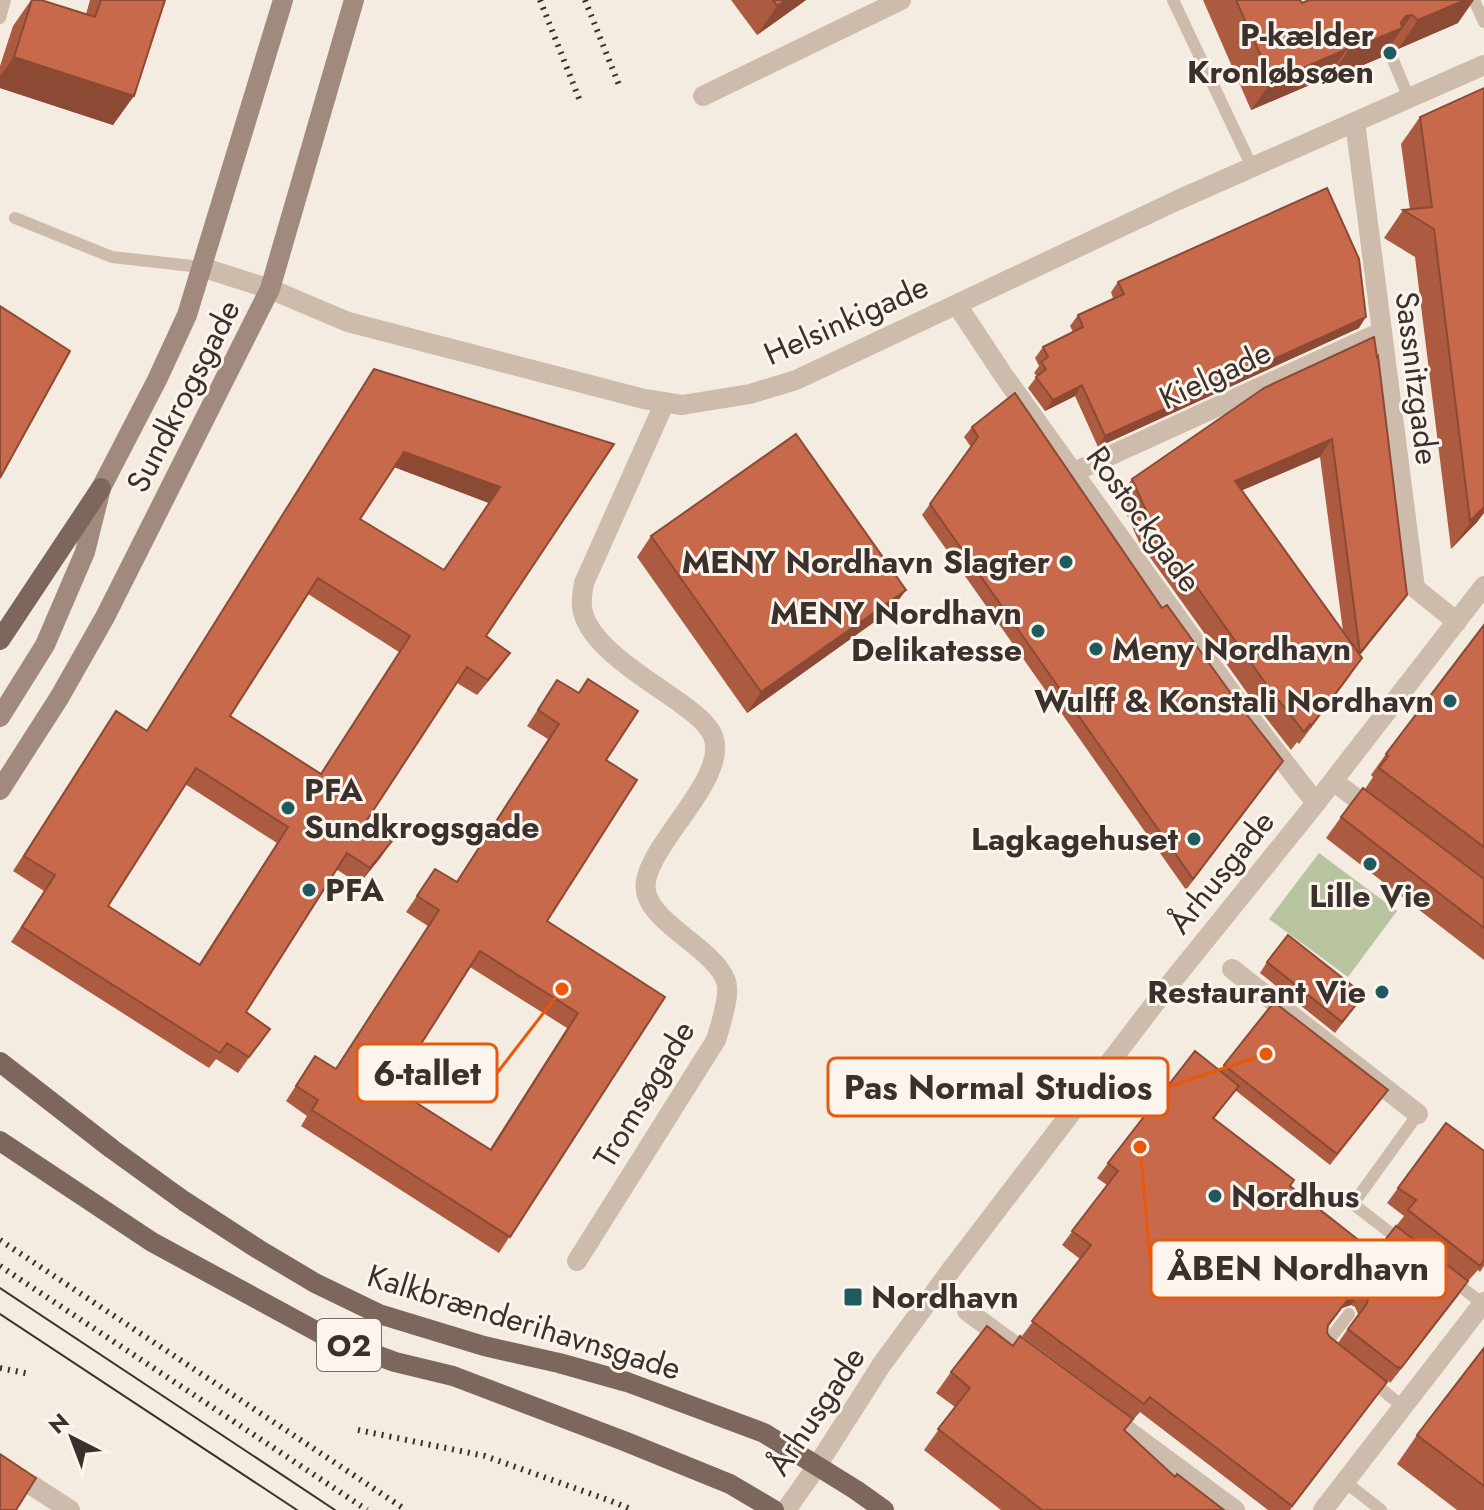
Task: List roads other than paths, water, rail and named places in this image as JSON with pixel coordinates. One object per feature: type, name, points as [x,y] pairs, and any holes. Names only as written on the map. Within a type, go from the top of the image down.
[{"type":"main road","points":[[0,640],[101,488]]},
{"type":"main road","name":"Kalkbrænderihavnsgade","points":[[0,1062],[184,1201],[315,1283],[379,1314],[484,1346],[627,1382],[764,1433],[884,1510]]},
{"type":"main road","name":"O2","points":[[0,1141],[152,1242],[327,1337],[395,1362],[453,1376],[624,1441],[730,1484],[774,1510]]},
{"type":"street","name":"Sundkrogsgade","points":[[0,717],[45,645],[85,552],[101,488],[187,315],[283,0]]},
{"type":"street","name":"Sundkrogsgade","points":[[0,790],[59,698],[105,617],[270,289],[354,0]]},
{"type":"street","points":[[703,96],[901,0]]},
{"type":"street","name":"Helsinkigade","points":[[201,267],[270,289],[348,322],[644,399],[682,405],[750,394],[796,380],[1166,205],[1484,65]]},
{"type":"street","name":"Sassnitzgade","points":[[1355,122],[1415,588],[1457,622]]},
{"type":"street","name":"Rostockgade","points":[[957,305],[1004,376],[1243,709],[1316,803]]},
{"type":"street","name":"Kielgade","points":[[1074,472],[1381,332]]},
{"type":"street","name":"Tromsøgade","points":[[577,1261],[716,1040],[725,1009],[727,983],[722,974],[704,953],[659,915],[649,901],[645,883],[652,864],[711,771],[717,751],[712,734],[698,716],[608,651],[591,630],[582,608],[584,583],[665,402]]},
{"type":"street","name":"Århusgade","points":[[786,1510],[882,1364],[951,1270],[1165,990],[1457,622],[1480,599]]},
{"type":"street","points":[[1333,781],[1390,824]]},
{"type":"street","points":[[1232,969],[1418,1114]]},
{"type":"street","points":[[1323,1510],[1484,1303]]},
{"type":"street","points":[[967,1311],[1057,1377]]},
{"type":"street","points":[[1095,1406],[1235,1510]]},
{"type":"street","points":[[0,1471],[33,1486],[70,1510]]},
{"type":"lane","points":[[0,18],[5,0]]},
{"type":"lane","points":[[1173,0],[1252,167]]},
{"type":"lane","points":[[1474,0],[1484,22]]},
{"type":"lane","points":[[1390,53],[1409,98]]},
{"type":"lane","points":[[15,218],[112,257],[201,267]]},
{"type":"lane","points":[[1412,1250],[1353,1204],[1418,1114]]},
{"type":"lane","points":[[1436,1268],[1484,1303]]},
{"type":"lane","points":[[1336,1354],[1325,1345],[1349,1314]]},
{"type":"lane","points":[[1358,1371],[1402,1406]]},
{"type":"lane","points":[[1344,1481],[1381,1510]]},
{"type":"tram line","points":[[0,1288],[335,1510]]},
{"type":"tram line","points":[[0,1314],[297,1510]]},
{"type":"railway","points":[[540,0],[580,101]]},
{"type":"railway","points":[[585,0],[619,85]]},
{"type":"railway","points":[[0,1240],[406,1510]]},
{"type":"railway","points":[[0,1266],[367,1510]]},
{"type":"railway","points":[[0,1368],[30,1374]]},
{"type":"railway","points":[[358,1430],[485,1456],[633,1510]]},
{"type":"place","name":"P-kælder Kronløbsøen","points":[[1390,53]]},
{"type":"place","name":"MENY Nordhavn Slagter","points":[[1066,562]]},
{"type":"place","name":"MENY Nordhavn Delikatesse","points":[[1038,631]]},
{"type":"place","name":"Meny Nordhavn","points":[[1096,649]]},
{"type":"place","name":"Wulff & Konstali Nordhavn","points":[[1450,701]]},
{"type":"place","name":"PFA Sundkrogsgade","points":[[288,808]]},
{"type":"place","name":"Lagkagehuset","points":[[1194,839]]},
{"type":"place","name":"Lille Vie","points":[[1370,864]]},
{"type":"place","name":"PFA","points":[[309,890]]},
{"type":"place","name":"6-tallet","points":[[562,989]]},
{"type":"place","name":"Restaurant Vie","points":[[1382,992]]},
{"type":"place","name":"Pas Normal Studios","points":[[1266,1054]]},
{"type":"place","name":"ÅBEN Nordhavn","points":[[1140,1147]]},
{"type":"place","name":"Nordhus","points":[[1215,1196]]},
{"type":"place","name":"Nordhavn","points":[[853,1297]]}]
